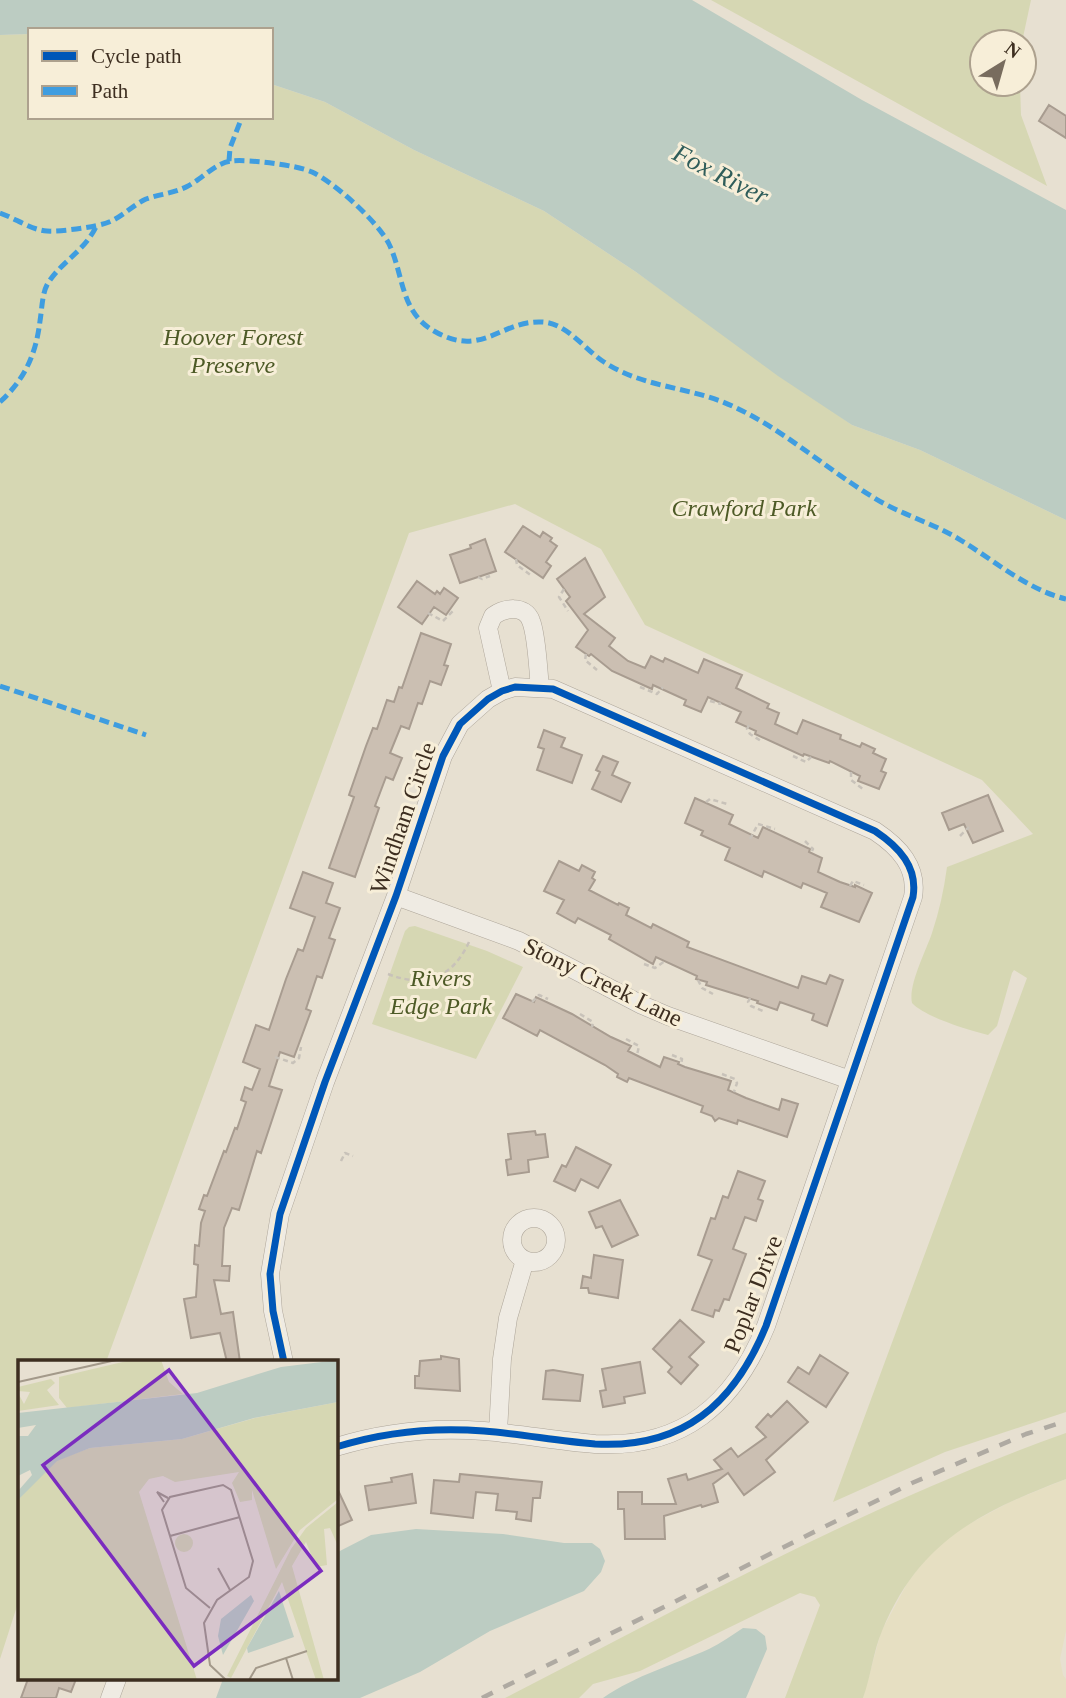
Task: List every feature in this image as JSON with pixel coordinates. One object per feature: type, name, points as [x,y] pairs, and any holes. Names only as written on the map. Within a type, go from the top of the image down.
[{"type":"street","points":[[502,691],[488,628],[493,615],[506,609],[522,611],[531,621],[540,687]]},
{"type":"street","name":"Windham Circle","points":[[284,1360],[273,1311],[270,1274],[280,1214],[325,1082],[396,896],[450,741],[460,724],[472,712],[502,691],[514,687],[553,689],[577,698],[875,831],[900,851],[909,865],[914,877],[913,897]]},
{"type":"street","name":"Stony Creek Lane","points":[[396,896],[519,941],[642,1005],[850,1080]]},
{"type":"street","name":"Poplar Drive","points":[[338,1447],[389,1434],[422,1430],[498,1432],[597,1444],[638,1442],[684,1428],[706,1413],[730,1391],[744,1372],[766,1326],[913,897]]},
{"type":"street","points":[[498,1432],[502,1359],[508,1318],[525,1260]]},
{"type":"street","points":[[110,1698],[117,1680]]},
{"type":"path","points":[[516,559],[520,567],[532,576]]},
{"type":"path","points":[[478,577],[482,579],[490,576]]},
{"type":"path","points":[[564,589],[559,597],[568,611]]},
{"type":"path","points":[[428,613],[443,621],[454,610]]},
{"type":"path","points":[[586,654],[585,660],[597,670]]},
{"type":"path","points":[[640,687],[657,694],[663,687]]},
{"type":"path","points":[[710,701],[721,704]]},
{"type":"path","points":[[748,725],[750,734],[761,741]]},
{"type":"path","points":[[793,756],[806,762],[811,757]]},
{"type":"path","points":[[851,772],[851,779],[863,789]]},
{"type":"path","points":[[706,802],[710,799],[727,804]]},
{"type":"path","points":[[750,839],[758,824],[775,829]]},
{"type":"path","points":[[960,836],[969,827]]},
{"type":"path","points":[[805,841],[813,849],[811,853]]},
{"type":"path","points":[[850,886],[853,881],[864,886]]},
{"type":"path","points":[[388,974],[404,980],[435,978],[449,971],[469,943]]},
{"type":"path","points":[[645,964],[655,968],[665,961]]},
{"type":"path","points":[[698,979],[702,988],[713,994]]},
{"type":"path","points":[[532,1002],[539,995],[548,999]]},
{"type":"path","points":[[750,998],[748,1002],[751,1006],[765,1012]]},
{"type":"path","points":[[580,1014],[593,1022],[592,1027]]},
{"type":"path","points":[[626,1039],[639,1046],[637,1055]]},
{"type":"path","points":[[275,1057],[293,1063],[299,1058],[301,1047]]},
{"type":"path","points":[[672,1055],[682,1059],[681,1065]]},
{"type":"path","points":[[722,1074],[735,1079],[737,1086],[734,1093]]},
{"type":"path","points":[[341,1161],[345,1153],[353,1156]]},
{"type":"shaded area","points":[[1066,1479],[1066,1631],[1060,1659],[1066,1679],[1066,1698],[863,1698],[881,1632],[908,1582],[931,1552],[958,1530],[1010,1502]]},
{"type":"green space","points":[[711,0],[1031,0],[1025,28],[968,28],[968,98],[1020,98],[1021,115],[1047,186]]},
{"type":"green space","name":"Hoover Forest Preserve","points":[[28,34],[28,119],[273,119],[273,85],[325,102],[414,150],[544,211],[636,272],[852,425],[920,450],[1066,520],[1066,1412],[945,1452],[833,1502],[1027,978],[1014,970],[997,1026],[988,1035],[936,1018],[912,1003],[915,978],[937,917],[947,867],[1033,834],[982,780],[645,625],[601,549],[515,504],[409,533],[107,1360],[18,1360],[18,1603],[0,1659],[0,35]]},
{"type":"green space","name":"Rivers Edge Park","points":[[415,926],[487,951],[523,967],[476,1059],[372,1024],[405,931]]},
{"type":"green space","points":[[1066,1433],[1066,1479],[980,1518],[934,1552],[914,1574],[882,1631],[863,1698],[785,1698],[820,1605],[815,1597],[800,1593],[640,1671],[593,1684],[579,1698],[505,1698],[851,1522],[993,1460]]},
{"type":"water","name":"Fox River","points":[[0,0],[692,0],[862,100],[1066,210],[1066,520],[920,450],[852,425],[778,376],[636,272],[544,211],[414,150],[325,102],[273,85],[273,28],[28,28],[28,34],[0,35]]},
{"type":"water","points":[[416,1529],[503,1534],[564,1543],[592,1543],[600,1549],[605,1561],[601,1572],[584,1591],[490,1631],[420,1672],[360,1698],[216,1698],[223,1680],[338,1680],[338,1552],[371,1535]]},
{"type":"water","points":[[743,1628],[756,1629],[765,1636],[767,1649],[746,1698],[603,1698],[642,1677],[709,1649]]},
{"type":"building","points":[[1049,105],[1066,116],[1066,138],[1039,121]]},
{"type":"building","points":[[523,526],[540,537],[543,532],[552,538],[550,541],[557,546],[546,562],[551,566],[543,578],[505,552]]},
{"type":"building","points":[[485,539],[496,571],[460,583],[450,555],[471,548],[470,545]]},
{"type":"building","points":[[585,558],[605,597],[584,614],[615,638],[609,646],[628,661],[645,668],[651,656],[663,662],[665,658],[698,673],[704,659],[742,675],[736,688],[769,704],[767,708],[779,713],[775,724],[797,734],[803,720],[841,735],[840,739],[860,747],[862,743],[875,749],[873,753],[886,759],[881,771],[886,773],[879,789],[858,781],[860,776],[830,761],[829,763],[804,754],[803,756],[755,734],[756,731],[736,722],[741,712],[708,697],[701,712],[684,705],[686,700],[653,685],[652,689],[612,671],[591,654],[589,656],[576,647],[588,630],[566,601],[570,597],[557,579]]},
{"type":"building","points":[[417,581],[435,594],[437,591],[440,594],[444,588],[458,598],[446,615],[434,607],[422,624],[398,607]]},
{"type":"building","points":[[421,633],[451,644],[444,665],[448,666],[441,685],[430,681],[422,704],[418,703],[409,729],[401,726],[390,753],[402,758],[393,780],[386,777],[375,806],[379,808],[355,877],[329,868],[354,797],[349,795],[373,728],[377,729],[387,700],[394,702],[399,687],[402,688]]},
{"type":"building","points":[[544,730],[565,738],[561,747],[582,755],[572,783],[537,770],[544,749],[538,747]]},
{"type":"building","points":[[603,756],[618,762],[612,775],[630,783],[621,802],[592,789],[600,772],[596,770]]},
{"type":"building","points":[[988,795],[1003,831],[973,843],[964,824],[949,830],[942,813]]},
{"type":"building","points":[[695,798],[733,815],[729,824],[758,838],[763,827],[810,849],[809,852],[822,858],[818,872],[872,893],[859,922],[821,907],[827,893],[803,883],[801,888],[764,871],[762,877],[725,860],[730,848],[701,835],[703,831],[685,823]]},
{"type":"building","points":[[559,861],[579,871],[582,865],[595,872],[592,878],[595,880],[589,890],[629,908],[626,915],[651,928],[653,924],[689,942],[687,947],[798,988],[802,976],[826,984],[830,975],[843,980],[827,1026],[812,1020],[814,1014],[780,1002],[777,1010],[757,1003],[758,1001],[706,985],[707,982],[696,979],[697,976],[656,957],[653,964],[609,939],[611,935],[578,918],[575,923],[557,913],[564,900],[544,891]]},
{"type":"building","points":[[303,872],[333,883],[326,903],[340,908],[329,938],[335,940],[322,978],[317,976],[306,1009],[311,1011],[294,1057],[280,1052],[269,1086],[282,1090],[261,1153],[257,1151],[239,1210],[232,1208],[224,1228],[222,1266],[230,1266],[229,1281],[214,1280],[221,1314],[233,1312],[240,1360],[227,1360],[220,1333],[191,1338],[184,1299],[196,1297],[198,1265],[194,1264],[195,1245],[199,1246],[205,1211],[199,1209],[204,1195],[207,1196],[224,1151],[226,1152],[235,1128],[237,1129],[246,1102],[241,1100],[245,1087],[252,1090],[260,1069],[243,1062],[256,1025],[269,1030],[298,949],[303,951],[315,917],[290,908]]},
{"type":"building","points":[[516,994],[534,1002],[536,997],[572,1014],[631,1046],[628,1051],[660,1067],[664,1057],[679,1062],[678,1064],[685,1067],[731,1081],[728,1090],[779,1110],[782,1099],[798,1104],[787,1137],[738,1120],[737,1124],[719,1118],[715,1121],[712,1116],[701,1112],[703,1106],[629,1078],[627,1082],[617,1077],[618,1074],[605,1065],[540,1030],[537,1036],[503,1018]]},
{"type":"building","points":[[535,1131],[536,1135],[545,1134],[548,1157],[528,1160],[529,1172],[508,1175],[506,1160],[511,1159],[508,1134]]},
{"type":"building","points":[[576,1147],[611,1165],[598,1188],[581,1179],[575,1191],[554,1181],[562,1165],[566,1167]]},
{"type":"building","points":[[738,1171],[765,1181],[758,1199],[763,1201],[756,1221],[745,1217],[733,1249],[746,1254],[729,1300],[724,1299],[713,1317],[692,1310],[712,1260],[698,1255],[711,1218],[715,1219],[723,1196],[728,1198]]},
{"type":"building","points":[[620,1200],[638,1235],[612,1247],[602,1226],[596,1228],[589,1212]]},
{"type":"building","points":[[594,1255],[623,1260],[618,1298],[589,1293],[588,1288],[581,1288],[583,1276],[591,1278]]},
{"type":"building","points":[[680,1320],[704,1342],[689,1357],[698,1365],[681,1384],[668,1372],[672,1367],[653,1349]]},
{"type":"building","points":[[820,1355],[848,1373],[826,1407],[788,1382],[798,1367],[809,1374]]},
{"type":"building","points":[[441,1356],[459,1359],[460,1391],[415,1388],[415,1376],[419,1376],[420,1361],[441,1359]]},
{"type":"building","points":[[640,1362],[645,1393],[624,1397],[625,1403],[603,1407],[600,1391],[606,1390],[602,1369]]},
{"type":"building","points":[[546,1371],[583,1375],[580,1401],[543,1399]]},
{"type":"building","points":[[787,1401],[808,1422],[766,1460],[775,1472],[744,1495],[728,1473],[713,1484],[718,1502],[664,1516],[665,1539],[625,1539],[624,1509],[618,1509],[618,1492],[642,1492],[642,1504],[676,1504],[668,1479],[686,1474],[688,1480],[722,1469],[714,1460],[731,1448],[738,1457],[766,1437],[756,1427],[768,1414],[771,1417]]},
{"type":"building","points":[[412,1474],[416,1503],[369,1510],[365,1486],[392,1482],[391,1478]]},
{"type":"building","points":[[460,1474],[542,1482],[540,1498],[533,1498],[531,1521],[516,1519],[517,1512],[496,1510],[498,1494],[476,1492],[473,1518],[431,1513],[434,1480],[459,1482]]},
{"type":"building","points":[[338,1490],[352,1520],[338,1526]]},
{"type":"building","points":[[28,1680],[76,1680],[71,1692],[59,1688],[56,1698],[21,1698]]},
{"type":"railway","points":[[482,1698],[912,1483],[1026,1434],[1066,1421]]},
{"type":"marked path","points":[[229,161],[230,148],[241,119]]},
{"type":"marked path","points":[[0,213],[41,230],[78,229],[109,222],[146,199],[188,186],[225,162],[260,162],[312,172],[332,184],[355,204],[383,235],[394,256],[409,303],[423,323],[434,331],[451,339],[465,341],[478,340],[527,323],[542,322],[560,327],[618,370],[647,381],[708,397],[745,412],[883,503],[952,535],[1038,589],[1066,599]]},
{"type":"marked path","points":[[0,402],[28,365],[38,333],[43,296],[48,283],[86,242],[97,225]]},
{"type":"marked path","points":[[0,686],[146,735]]},
{"type":"cycle path","points":[[284,1360],[273,1311],[270,1274],[280,1214],[325,1082],[396,896],[443,756],[460,724],[488,699],[515,687],[553,689],[875,831],[899,851],[913,876],[913,897],[766,1326],[753,1354],[721,1399],[702,1416],[679,1429],[654,1439],[626,1444],[595,1444],[498,1432],[447,1430],[391,1434],[338,1446]]},
{"type":"park label","name":"Crawford Park","points":[[744,508]]}]
